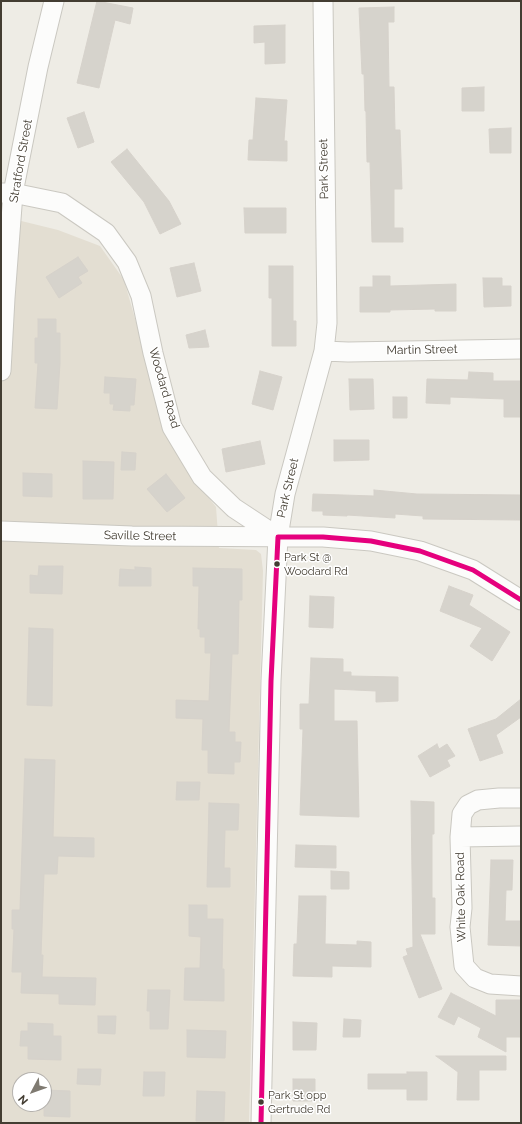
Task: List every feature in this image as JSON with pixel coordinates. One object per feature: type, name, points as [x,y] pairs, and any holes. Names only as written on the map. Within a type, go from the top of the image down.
[{"type":"street","name":"Stratford Street","points":[[1,370],[7,193],[54,1]]},
{"type":"street","name":"Park Street","points":[[261,1123],[271,681],[278,537],[285,494],[324,351],[326,323],[323,1]]},
{"type":"street","name":"Woodard Road","points":[[7,193],[62,203],[106,233],[127,262],[141,296],[153,353],[172,427],[202,477],[234,508],[278,537]]},
{"type":"street","name":"Martin Street","points":[[324,351],[348,352],[521,349]]},
{"type":"street","name":"Saville Street","points":[[1,531],[132,536],[278,537]]},
{"type":"street","points":[[278,537],[323,537],[371,541],[420,551],[473,570],[521,600]]},
{"type":"street","name":"White Oak Road","points":[[521,798],[478,800],[468,805],[462,814],[460,837],[462,908],[460,927],[464,966],[475,978],[490,984],[521,986]]},
{"type":"street","name":"White Oak Road","points":[[460,837],[521,836]]},
{"type":"shaded area","points":[[1,216],[58,230],[100,246],[124,280],[157,396],[177,448],[216,507],[219,548],[256,550],[261,554],[263,571],[249,1123],[1,1123]]},
{"type":"building","points":[[97,1],[133,8],[130,24],[115,20],[99,88],[77,83]]},
{"type":"building","points":[[394,7],[394,22],[388,22],[389,87],[394,87],[395,130],[400,130],[402,189],[394,189],[394,228],[403,228],[403,242],[372,242],[370,162],[367,162],[366,111],[364,74],[362,74],[359,8]]},
{"type":"building","points":[[285,25],[285,63],[265,64],[265,42],[254,43],[254,26]]},
{"type":"building","points":[[484,87],[484,111],[462,111],[462,88]]},
{"type":"building","points":[[256,98],[287,100],[284,141],[287,141],[287,161],[248,160],[249,140],[253,140]]},
{"type":"building","points":[[84,112],[94,142],[78,148],[67,118]]},
{"type":"building","points":[[511,128],[511,153],[490,153],[489,129]]},
{"type":"building","points":[[127,149],[169,201],[181,224],[160,234],[144,202],[111,162]]},
{"type":"building","points":[[244,208],[286,208],[286,233],[245,233]]},
{"type":"building","points":[[78,257],[88,271],[78,277],[82,283],[59,298],[46,277]]},
{"type":"building","points":[[194,263],[201,291],[177,297],[170,268]]},
{"type":"building","points":[[269,266],[293,266],[293,321],[296,321],[296,346],[272,346],[272,298],[269,298]]},
{"type":"building","points":[[373,276],[390,276],[390,286],[456,284],[456,311],[435,311],[435,309],[360,312],[360,287],[373,287]]},
{"type":"building","points":[[483,278],[502,278],[502,286],[511,286],[511,306],[484,307]]},
{"type":"building","points":[[38,319],[56,319],[56,333],[60,333],[57,409],[35,408],[38,363],[35,363],[35,338],[38,338]]},
{"type":"building","points":[[205,330],[209,347],[189,348],[186,335]]},
{"type":"building","points":[[260,371],[282,377],[273,410],[252,404]]},
{"type":"building","points":[[469,372],[493,373],[493,381],[521,381],[521,417],[504,417],[504,399],[450,397],[450,404],[426,403],[427,379],[468,380]]},
{"type":"building","points":[[105,377],[136,379],[134,405],[130,405],[130,411],[113,410],[114,404],[110,404],[110,393],[104,393]]},
{"type":"building","points":[[349,379],[373,379],[374,409],[350,410]]},
{"type":"building","points":[[393,397],[407,397],[407,418],[393,418]]},
{"type":"building","points":[[334,440],[369,440],[369,460],[334,461]]},
{"type":"building","points":[[260,441],[265,464],[226,472],[222,449]]},
{"type":"building","points":[[122,452],[136,453],[135,470],[121,470]]},
{"type":"building","points":[[83,461],[114,462],[113,499],[83,499]]},
{"type":"building","points":[[23,473],[52,474],[52,497],[23,496]]},
{"type":"building","points":[[166,474],[185,498],[167,512],[147,489]]},
{"type":"building","points":[[374,490],[417,494],[521,495],[521,520],[423,519],[423,516],[395,514],[395,518],[323,515],[323,511],[312,511],[313,494],[374,496]]},
{"type":"building","points":[[39,566],[63,566],[62,594],[30,593],[30,575],[38,576]]},
{"type":"building","points":[[135,567],[151,568],[151,586],[119,586],[120,569],[135,570]]},
{"type":"building","points":[[193,568],[242,569],[242,600],[239,600],[238,654],[232,654],[229,732],[235,732],[235,742],[241,742],[240,762],[234,762],[234,774],[208,773],[208,750],[202,750],[203,719],[176,718],[176,700],[209,701],[211,653],[205,653],[205,637],[200,637],[200,629],[198,629],[199,586],[193,586]]},
{"type":"building","points":[[449,586],[473,595],[469,605],[510,632],[492,661],[470,646],[482,628],[440,611]]},
{"type":"building","points":[[310,596],[334,597],[333,628],[309,627]]},
{"type":"building","points":[[29,628],[53,629],[52,706],[27,705]]},
{"type":"building","points":[[311,658],[343,659],[343,672],[351,672],[351,676],[398,677],[398,701],[376,702],[376,691],[334,689],[334,721],[357,721],[359,817],[300,815],[303,729],[300,729],[300,704],[309,704]]},
{"type":"building","points":[[521,699],[521,717],[496,735],[503,753],[480,761],[468,729],[496,719]]},
{"type":"building","points":[[437,744],[439,749],[447,744],[455,756],[447,760],[450,766],[430,777],[418,756]]},
{"type":"building","points":[[25,759],[55,760],[53,837],[94,838],[94,857],[58,856],[57,874],[44,874],[41,955],[43,955],[42,977],[96,978],[95,1005],[59,1004],[59,994],[21,993],[22,972],[12,972],[14,929],[12,929],[12,910],[20,910]]},
{"type":"building","points":[[177,782],[200,782],[199,800],[176,800]]},
{"type":"building","points":[[411,801],[434,802],[434,834],[432,834],[432,898],[435,898],[435,934],[420,934],[442,989],[419,998],[403,957],[408,955],[406,949],[413,947]]},
{"type":"building","points":[[209,803],[239,804],[238,830],[225,830],[224,868],[230,868],[230,887],[207,887]]},
{"type":"building","points":[[296,845],[336,846],[336,868],[295,867]]},
{"type":"building","points":[[491,860],[513,860],[512,890],[506,890],[505,921],[521,921],[521,946],[488,945]]},
{"type":"building","points":[[331,871],[349,872],[349,889],[331,889]]},
{"type":"building","points":[[299,896],[326,896],[325,944],[357,945],[357,941],[371,942],[371,967],[332,966],[332,977],[293,976],[294,944],[297,944]]},
{"type":"building","points":[[189,905],[207,905],[207,919],[223,919],[222,969],[224,969],[224,1001],[184,1000],[185,968],[200,968],[201,937],[189,936]]},
{"type":"building","points":[[148,990],[170,990],[168,1029],[150,1029],[150,1011],[147,1011]]},
{"type":"building","points":[[451,993],[496,1016],[496,1000],[521,1000],[521,1037],[506,1037],[506,1052],[478,1037],[481,1028],[458,1016],[454,1025],[438,1017]]},
{"type":"building","points":[[98,1016],[116,1016],[115,1034],[98,1033]]},
{"type":"building","points":[[344,1019],[361,1020],[360,1037],[343,1037]]},
{"type":"building","points":[[293,1022],[317,1023],[316,1050],[293,1050]]},
{"type":"building","points":[[28,1023],[53,1024],[53,1036],[61,1036],[61,1060],[28,1059],[28,1046],[20,1046],[21,1031],[28,1031]]},
{"type":"building","points":[[187,1030],[226,1031],[225,1058],[187,1057]]},
{"type":"building","points":[[436,1056],[506,1056],[506,1070],[479,1070],[479,1100],[457,1100],[458,1072]]},
{"type":"building","points":[[78,1069],[101,1069],[100,1085],[77,1084]]},
{"type":"building","points":[[144,1072],[165,1072],[164,1096],[143,1096]]},
{"type":"building","points":[[407,1072],[427,1072],[427,1100],[407,1100],[407,1089],[368,1089],[368,1074],[407,1074]]},
{"type":"building","points":[[293,1079],[315,1079],[315,1101],[293,1101]]},
{"type":"building","points":[[52,1090],[70,1091],[70,1117],[44,1116],[44,1112],[52,1112]]},
{"type":"building","points":[[197,1091],[225,1092],[224,1121],[196,1121]]},
{"type":"transit line","points":[[261,1123],[271,681],[278,537],[323,537],[371,541],[420,551],[473,570],[521,600]]},
{"type":"place","name":"Park St @ Woodard Rd","points":[[277,564]]},
{"type":"place","name":"Park St opp Gertrude Rd","points":[[261,1102]]}]
